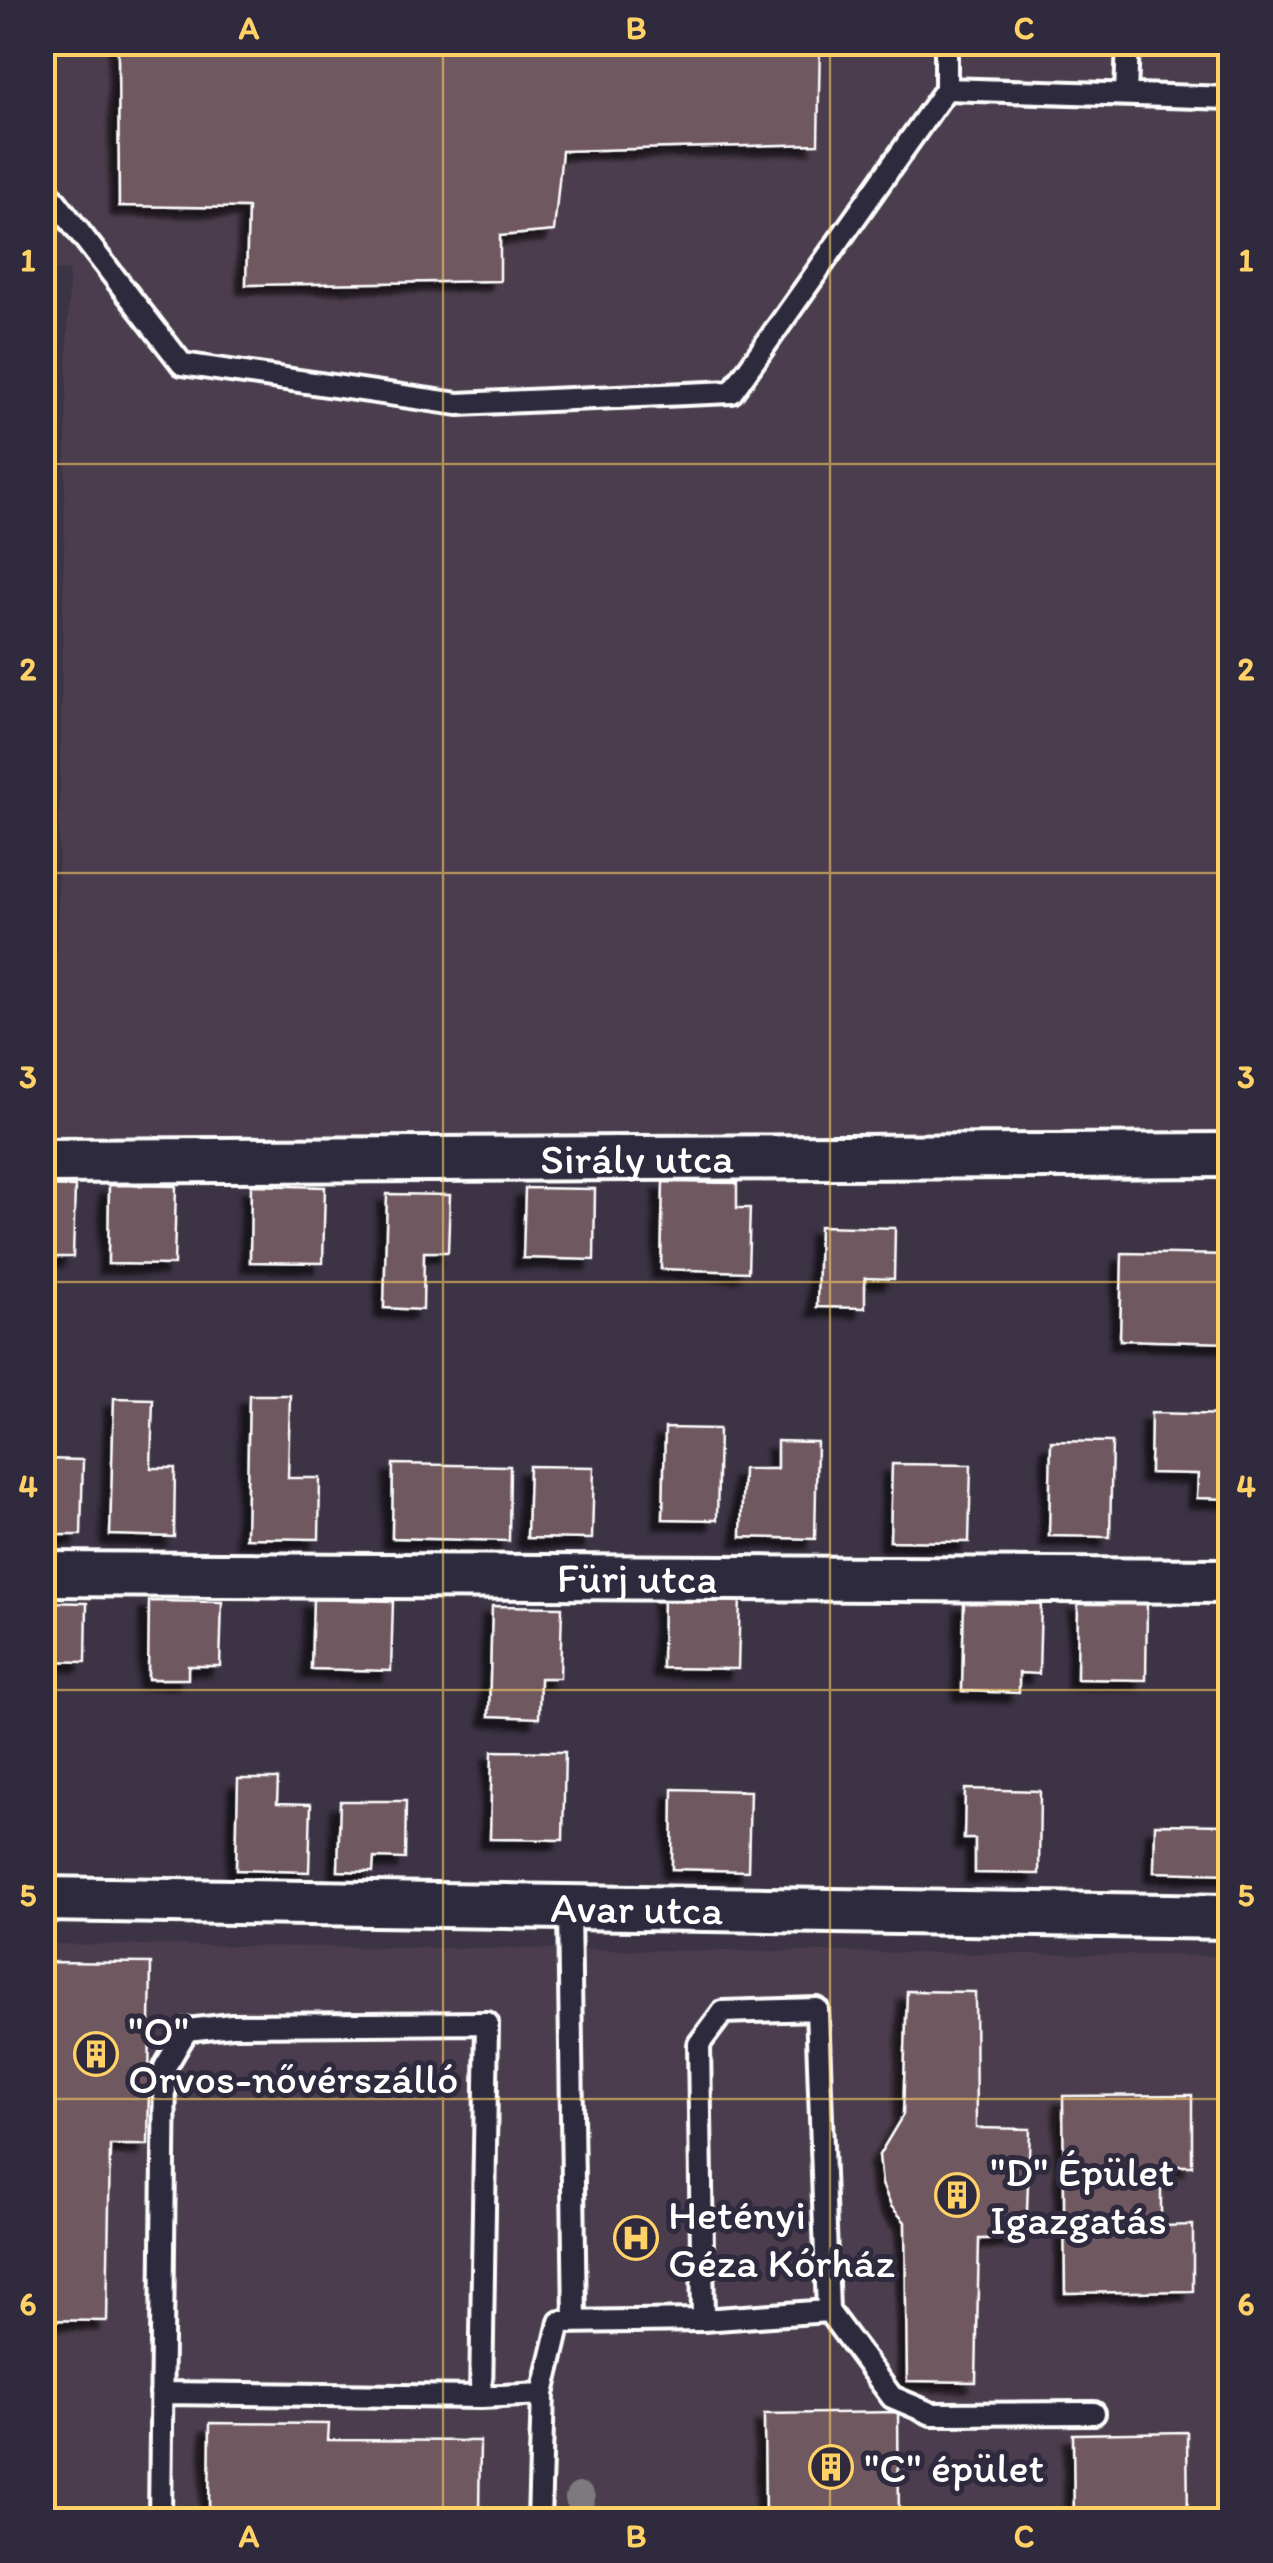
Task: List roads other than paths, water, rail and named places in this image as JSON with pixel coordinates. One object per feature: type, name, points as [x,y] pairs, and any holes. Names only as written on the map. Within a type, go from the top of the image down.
[{"type":"street","name":"Sirály utca","points":[[42,1161],[1230,1154]]},
{"type":"street","name":"Fürj utca","points":[[42,1574],[1230,1581]]},
{"type":"street","name":"Avar utca","points":[[42,1898],[1230,1916]]},
{"type":"lane","points":[[42,184],[182,364],[458,404],[732,392],[946,89],[946,42]]},
{"type":"lane","points":[[1126,94],[1128,42]]},
{"type":"lane","points":[[946,89],[1230,98]]},
{"type":"lane","points":[[569,1908],[575,2321]]},
{"type":"lane","points":[[703,2320],[700,2044],[722,2012],[817,2009],[828,2310],[892,2397],[932,2414],[1094,2413]]},
{"type":"lane","points":[[160,2520],[165,2066],[188,2030],[232,2025],[487,2024],[481,2397]]},
{"type":"lane","points":[[539,2520],[543,2394],[560,2322],[703,2320],[828,2310]]},
{"type":"lane","points":[[162,2393],[481,2397],[543,2394]]},
{"type":"place","name":"\"O\" Orvos-nővérszálló","points":[[96,2054]]},
{"type":"place","name":"\"D\" Épület Igazgatás","points":[[957,2195]]},
{"type":"place","name":"Hetényi Géza Kórház","points":[[636,2238]]},
{"type":"place","name":"\"C\" épület","points":[[831,2467]]}]
